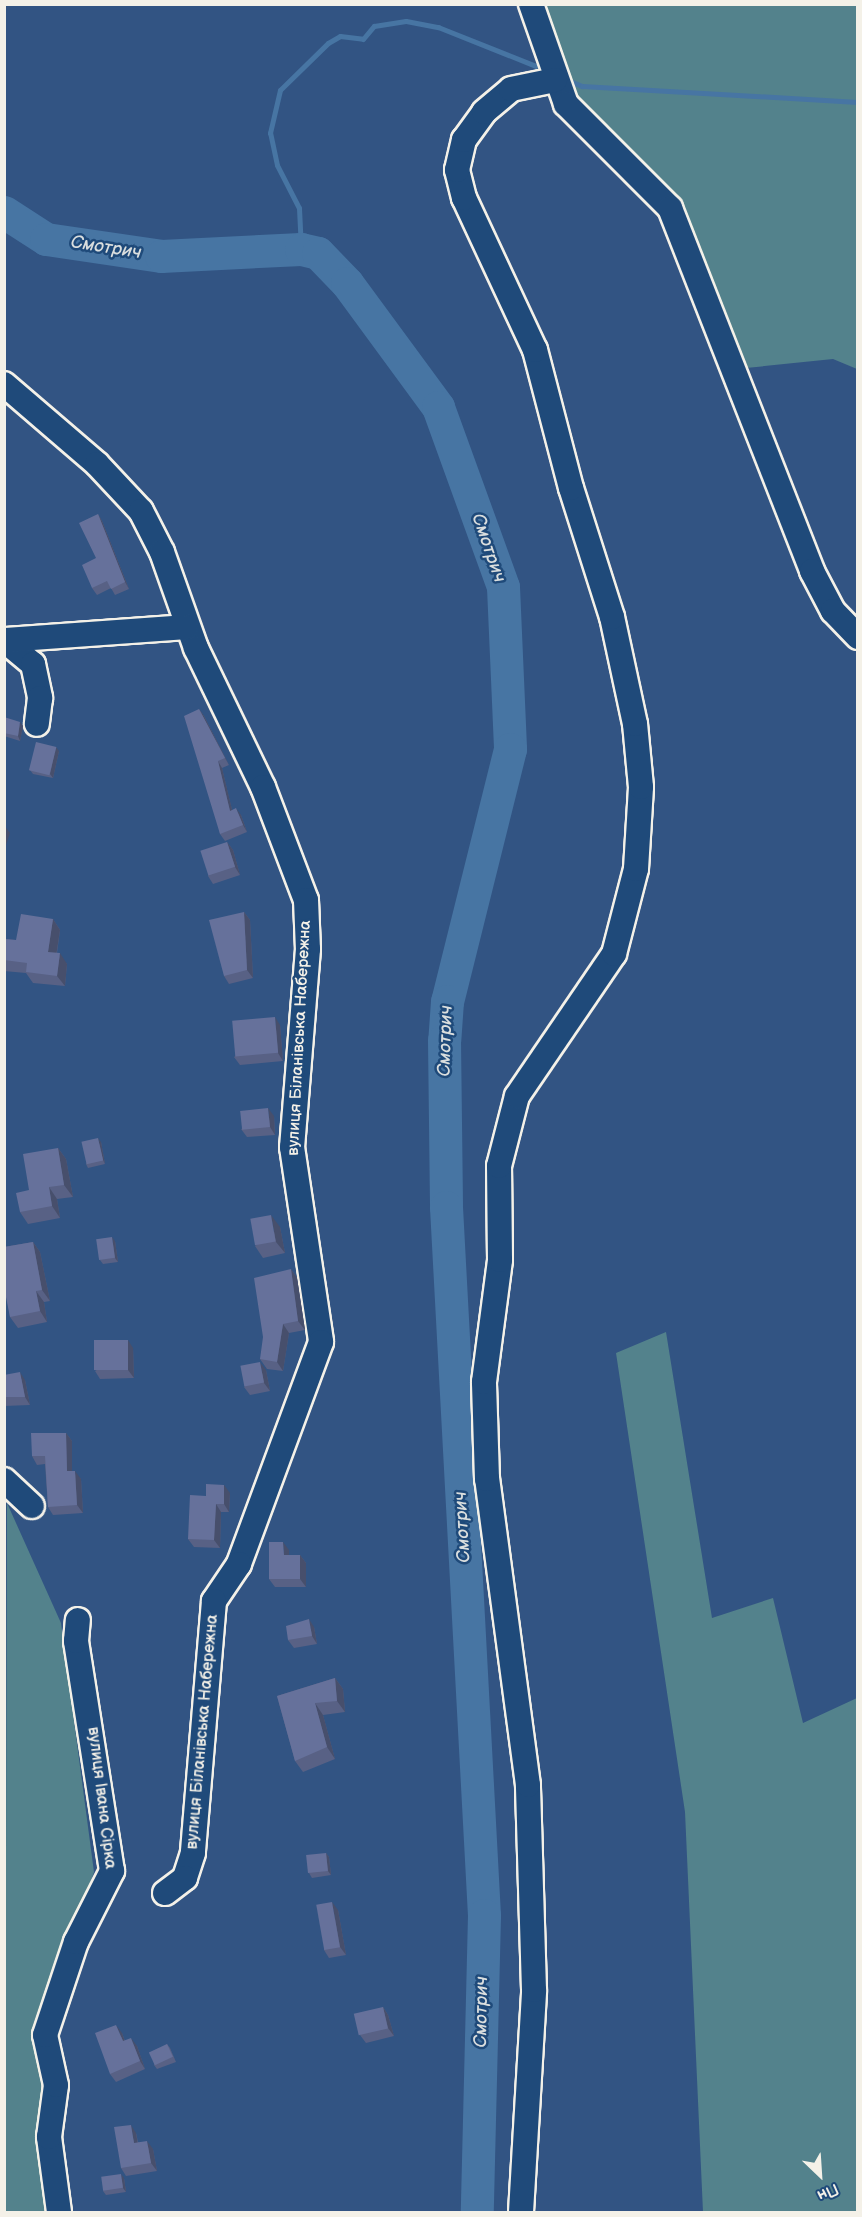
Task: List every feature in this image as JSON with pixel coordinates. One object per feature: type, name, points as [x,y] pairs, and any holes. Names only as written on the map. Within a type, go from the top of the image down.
[{"type":"street","points":[[531,4],[555,80],[579,119],[670,208],[812,571],[833,611],[858,637]]},
{"type":"street","points":[[521,2212],[534,1990],[528,1797],[487,1479],[484,1382],[500,1260],[499,1166],[517,1096],[614,954],[636,869],[640,787],[635,724],[612,617],[571,488],[535,350],[464,198],[456,170],[464,140],[484,112],[511,89],[555,80]]},
{"type":"street","name":"вулиця Біланівська Набережна","points":[[4,384],[133,500],[162,552],[186,627],[304,887],[308,949],[292,1147],[321,1342],[239,1564],[214,1600],[193,1853],[185,1878],[165,1893]]},
{"type":"street","points":[[5,640],[186,627]]},
{"type":"street","points":[[5,640],[27,654],[37,675],[37,724]]},
{"type":"street","points":[[4,1480],[32,1506]]},
{"type":"street","name":"вулиця Івана Сірка","points":[[58,2212],[49,2137],[56,2085],[45,2035],[76,1942],[112,1871],[76,1641],[78,1620]]},
{"type":"green space","points":[[537,5],[857,5],[857,369],[833,359],[746,368],[662,192],[563,79]]},
{"type":"green space","points":[[666,1332],[712,1618],[773,1598],[803,1723],[857,1698],[857,2212],[703,2212],[685,1812],[616,1353]]},
{"type":"green space","points":[[7,1503],[61,1623],[94,1872],[34,2043],[46,2091],[38,2146],[48,2212],[5,2212]]},
{"type":"building","points":[[98,514],[125,582],[111,589],[107,581],[92,588],[82,565],[96,558],[79,523]]},
{"type":"building","points":[[199,709],[225,758],[218,761],[230,811],[236,808],[243,825],[220,834],[184,716]]},
{"type":"building","points":[[4,717],[20,722],[18,736],[4,733]]},
{"type":"building","points":[[36,742],[56,747],[49,775],[29,770]]},
{"type":"building","points":[[227,842],[235,867],[208,875],[200,851]]},
{"type":"building","points":[[244,912],[247,970],[224,976],[209,920]]},
{"type":"building","points":[[21,914],[53,919],[48,952],[60,953],[57,976],[26,972],[27,963],[4,960],[4,939],[16,940]]},
{"type":"building","points":[[275,1017],[278,1053],[235,1057],[232,1021]]},
{"type":"building","points":[[268,1108],[270,1127],[242,1130],[240,1111]]},
{"type":"building","points":[[98,1138],[103,1160],[87,1164],[81,1142]]},
{"type":"building","points":[[58,1148],[64,1185],[49,1187],[52,1206],[20,1212],[16,1193],[29,1190],[23,1154]]},
{"type":"building","points":[[271,1215],[276,1242],[255,1245],[250,1219]]},
{"type":"building","points":[[112,1237],[115,1258],[99,1260],[96,1239]]},
{"type":"building","points":[[33,1242],[42,1290],[36,1291],[40,1311],[10,1317],[4,1287],[4,1247]]},
{"type":"building","points":[[291,1269],[298,1321],[283,1324],[277,1362],[260,1359],[263,1337],[254,1278]]},
{"type":"building","points":[[94,1340],[128,1340],[128,1370],[94,1370]]},
{"type":"building","points":[[260,1362],[264,1383],[244,1386],[240,1366]]},
{"type":"building","points":[[20,1372],[25,1397],[4,1397],[4,1375]]},
{"type":"building","points":[[31,1433],[66,1433],[67,1471],[75,1471],[77,1505],[48,1507],[45,1456],[32,1456]]},
{"type":"building","points":[[206,1484],[224,1485],[224,1504],[216,1504],[214,1540],[188,1539],[190,1495],[206,1496]]},
{"type":"building","points":[[269,1542],[283,1542],[284,1555],[300,1555],[300,1579],[269,1579]]},
{"type":"building","points":[[309,1619],[312,1636],[288,1640],[286,1626]]},
{"type":"building","points":[[335,1678],[337,1701],[315,1703],[327,1747],[295,1761],[277,1696]]},
{"type":"building","points":[[326,1853],[328,1871],[308,1873],[306,1855]]},
{"type":"building","points":[[332,1902],[340,1947],[324,1950],[316,1905]]},
{"type":"building","points":[[383,2007],[388,2028],[359,2035],[354,2014]]},
{"type":"building","points":[[116,2025],[123,2041],[131,2038],[140,2061],[110,2074],[95,2033]]},
{"type":"building","points":[[167,2044],[173,2057],[155,2065],[149,2052]]},
{"type":"building","points":[[131,2125],[134,2143],[147,2141],[151,2163],[121,2168],[114,2127]]},
{"type":"building","points":[[121,2174],[123,2188],[103,2191],[101,2177]]},
{"type":"waterway","points":[[301,249],[299,208],[277,165],[270,133],[280,90],[328,43],[340,36],[363,39],[374,26],[406,21],[438,27],[536,66]]},
{"type":"waterway","points":[[570,81],[582,86],[858,102]]},
{"type":"waterway","name":"Смотрич","points":[[4,212],[46,239],[161,256],[301,249],[318,253],[347,283],[438,407],[503,587],[510,749],[447,1001],[444,1040],[446,1207],[484,1915],[477,2212]]}]
